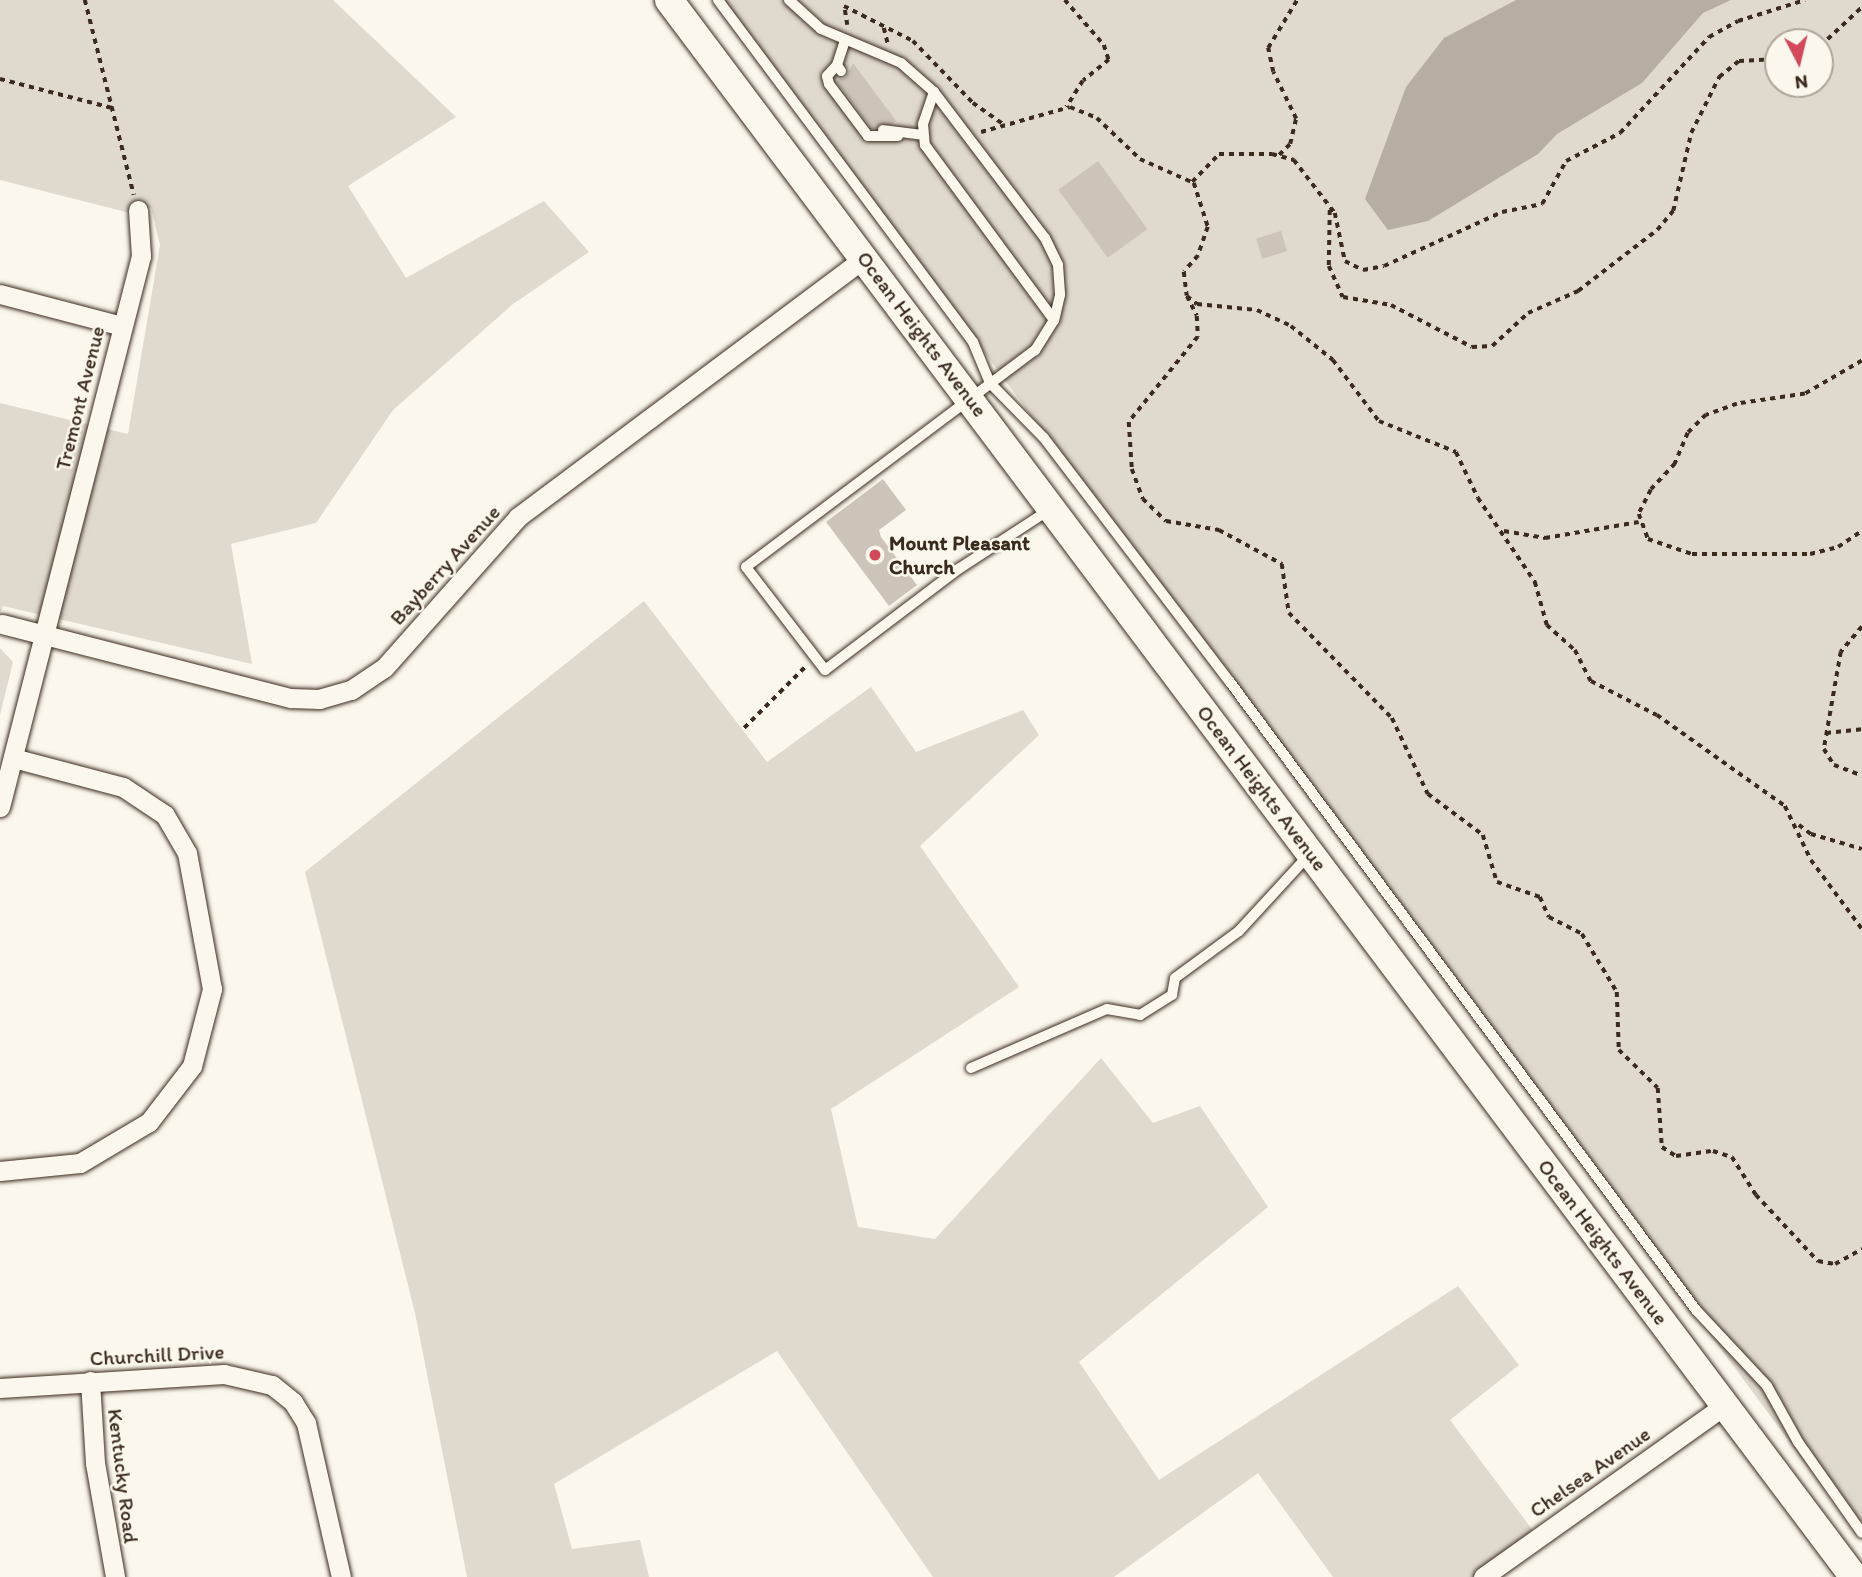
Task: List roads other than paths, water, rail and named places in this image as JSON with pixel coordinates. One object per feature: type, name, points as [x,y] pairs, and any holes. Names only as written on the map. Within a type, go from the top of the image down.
[{"type":"main road","name":"Ocean Heights Avenue","points":[[670,0],[864,257],[980,391],[1052,508],[1854,1577]]},
{"type":"street","name":"Tremont Avenue","points":[[0,807],[143,245],[138,210]]},
{"type":"street","name":"Bayberry Avenue","points":[[2,624],[291,698],[319,699],[351,690],[384,668],[519,517],[864,257]]},
{"type":"street","points":[[0,294],[122,326]]},
{"type":"street","points":[[0,1171],[80,1163],[149,1122],[192,1066],[212,989],[187,853],[165,815],[123,787],[13,758]]},
{"type":"street","name":"Churchill Drive","points":[[0,1388],[236,1374],[285,1394],[309,1430],[341,1577]]},
{"type":"street","name":"Kentucky Road","points":[[90,1381],[96,1474],[115,1577]]},
{"type":"street","name":"Chelsea Avenue","points":[[1483,1577],[1724,1406]]},
{"type":"lane","points":[[718,0],[973,342],[980,391],[1044,438],[1230,682],[1696,1310],[1767,1386],[1798,1443],[1862,1533]]},
{"type":"lane","points":[[789,0],[813,23],[901,63],[934,92],[969,135],[1054,253],[1060,279],[1054,320],[1035,349],[746,567],[825,670],[960,568],[1052,508]]},
{"type":"lane","points":[[848,41],[839,68],[827,76],[829,84],[868,136],[922,135]]},
{"type":"lane","points":[[934,92],[922,135],[933,159],[1054,320]]},
{"type":"lane","points":[[883,130],[898,136]]},
{"type":"lane","points":[[971,1068],[1107,1009],[1140,1015],[1161,1002],[1172,995],[1175,978],[1239,931],[1311,853]]},
{"type":"place","name":"Mount Pleasant Church","points":[[875,555]]}]
